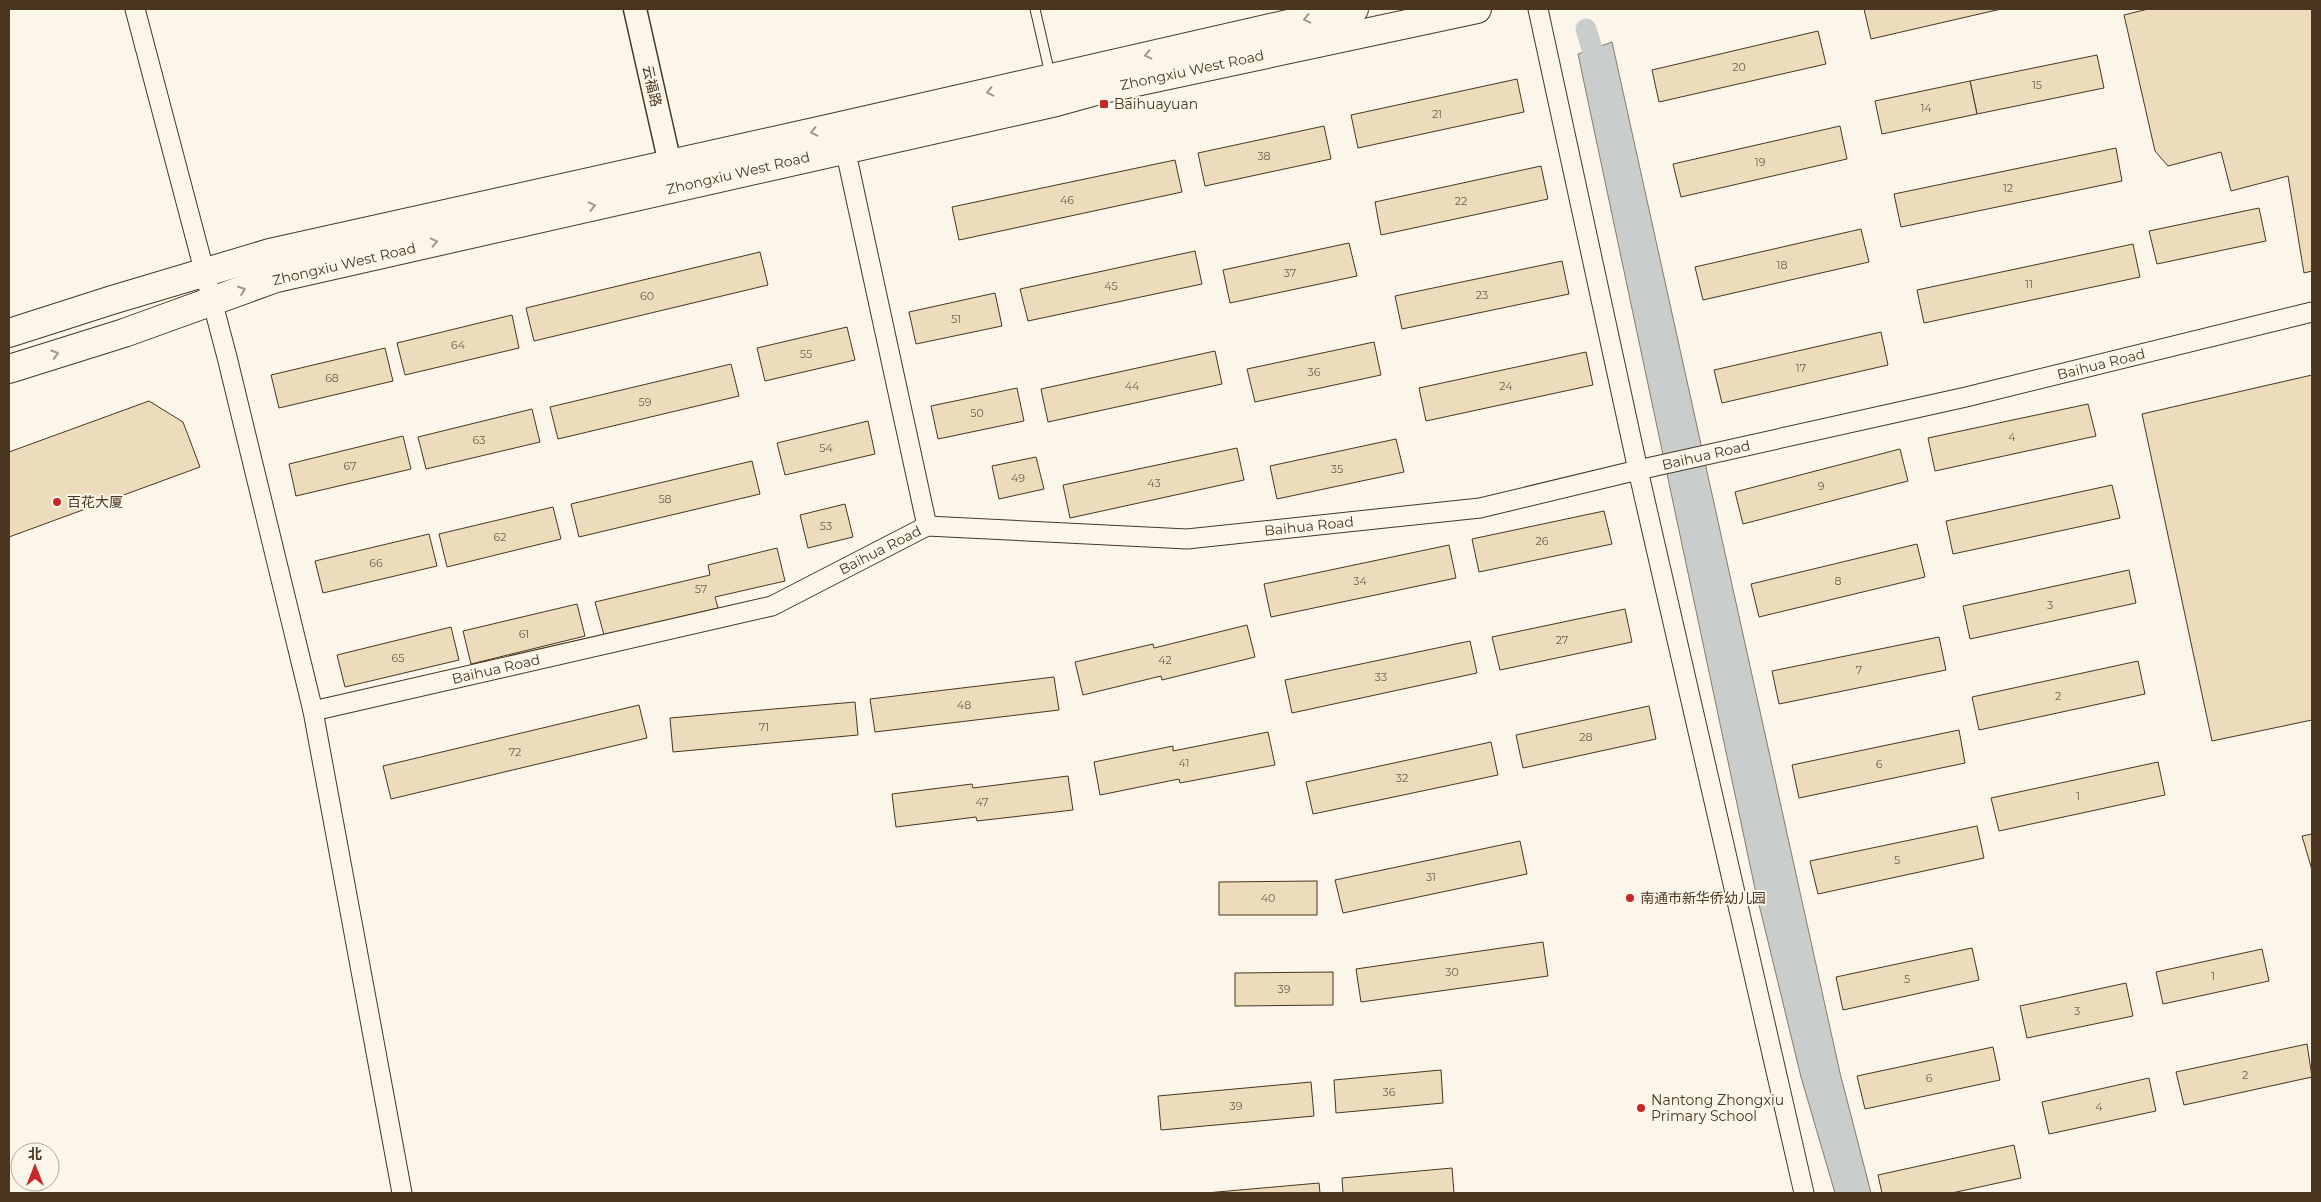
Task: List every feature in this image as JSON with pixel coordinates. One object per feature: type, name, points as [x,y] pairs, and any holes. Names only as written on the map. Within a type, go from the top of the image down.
[{"type":"main road","name":"Zhongxiu West Road","points":[[9,369],[124,333],[276,278],[843,137],[1053,90],[1354,9]]},
{"type":"main road","name":"Zhongxiu West Road","points":[[1053,90],[1103,88],[1476,9]]},
{"type":"main road","name":"Zhongxiu West Road","points":[[9,333],[270,253],[670,164],[843,137]]},
{"type":"street","points":[[135,9],[227,357],[313,711],[402,1193]]},
{"type":"street","name":"云福路","points":[[634,9],[670,164]]},
{"type":"street","points":[[1538,9],[1646,468],[1804,1193]]},
{"type":"street","points":[[843,137],[927,526]]},
{"type":"street","name":"Baihua Road","points":[[313,711],[772,606],[927,526],[1187,539],[1480,508],[1646,468],[1966,397],[2312,312]]},
{"type":"lane","points":[[1035,9],[1053,90]]},
{"type":"shaded area","points":[[1612,42],[1840,1073],[1871,1193],[1835,1193],[1801,1077],[1754,884],[1578,54]]},
{"type":"building","points":[[1864,9],[2001,9],[1871,39]]},
{"type":"building","points":[[2148,9],[2312,9],[2312,271],[2304,273],[2288,176],[2231,191],[2221,152],[2168,166],[2155,151],[2124,15]]},
{"type":"building","points":[[1818,31],[1826,64],[1659,102],[1652,70]]},
{"type":"building","points":[[2097,55],[2104,88],[1977,114],[1970,81]]},
{"type":"building","points":[[1517,79],[1524,112],[1358,148],[1351,115]]},
{"type":"building","points":[[1970,81],[1977,114],[1882,134],[1875,101]]},
{"type":"building","points":[[1324,126],[1331,159],[1205,186],[1198,153]]},
{"type":"building","points":[[1840,126],[1847,159],[1681,197],[1673,164]]},
{"type":"building","points":[[2116,148],[2122,181],[1901,227],[1894,194]]},
{"type":"building","points":[[1175,160],[1182,192],[959,240],[952,207]]},
{"type":"building","points":[[1541,166],[1548,199],[1381,235],[1375,202]]},
{"type":"building","points":[[2259,208],[2266,241],[2157,264],[2149,231]]},
{"type":"building","points":[[1861,229],[1869,262],[1703,300],[1695,267]]},
{"type":"building","points":[[1349,243],[1357,276],[1230,303],[1223,270]]},
{"type":"building","points":[[2133,244],[2140,277],[1924,323],[1917,290]]},
{"type":"building","points":[[1195,251],[1202,284],[1028,321],[1020,289]]},
{"type":"building","points":[[760,252],[768,285],[534,341],[526,308]]},
{"type":"building","points":[[1562,261],[1569,294],[1402,329],[1395,296]]},
{"type":"building","points":[[995,293],[1002,326],[916,344],[909,312]]},
{"type":"building","points":[[512,315],[519,348],[405,375],[397,343]]},
{"type":"building","points":[[847,327],[855,360],[765,381],[757,348]]},
{"type":"building","points":[[1881,332],[1888,365],[1722,403],[1714,370]]},
{"type":"building","points":[[1374,342],[1381,375],[1255,402],[1247,369]]},
{"type":"building","points":[[385,348],[393,381],[279,408],[271,375]]},
{"type":"building","points":[[1215,351],[1222,384],[1048,422],[1041,389]]},
{"type":"building","points":[[1586,352],[1593,385],[1426,421],[1419,388]]},
{"type":"building","points":[[731,364],[739,396],[558,439],[550,407]]},
{"type":"building","points":[[2312,375],[2312,720],[2212,741],[2142,414]]},
{"type":"building","points":[[1017,388],[1024,421],[938,439],[931,406]]},
{"type":"building","name":"百花大厦","points":[[149,401],[183,422],[200,467],[9,537],[9,452]]},
{"type":"building","points":[[2088,404],[2096,436],[1935,471],[1928,438]]},
{"type":"building","points":[[532,409],[540,442],[426,469],[418,437]]},
{"type":"building","points":[[868,421],[875,454],[785,475],[777,443]]},
{"type":"building","points":[[403,436],[411,469],[296,496],[289,464]]},
{"type":"building","points":[[1396,439],[1404,472],[1277,499],[1270,466]]},
{"type":"building","points":[[1237,448],[1244,480],[1070,518],[1063,485]]},
{"type":"building","points":[[1900,449],[1908,481],[1743,524],[1735,492]]},
{"type":"building","points":[[1036,457],[1044,489],[999,499],[992,466]]},
{"type":"building","points":[[752,461],[760,494],[579,537],[571,504]]},
{"type":"building","points":[[2112,485],[2120,518],[1953,554],[1946,521]]},
{"type":"building","points":[[845,504],[853,537],[808,548],[800,515]]},
{"type":"building","points":[[553,507],[561,539],[447,567],[439,534]]},
{"type":"building","points":[[1604,511],[1612,544],[1479,572],[1472,539]]},
{"type":"building","points":[[429,534],[437,566],[323,593],[315,561]]},
{"type":"building","points":[[1917,544],[1925,577],[1759,617],[1751,584]]},
{"type":"building","points":[[1449,545],[1456,578],[1271,617],[1264,584]]},
{"type":"building","points":[[777,548],[785,581],[715,597],[718,608],[604,635],[595,602],[710,575],[708,565]]},
{"type":"building","points":[[2129,570],[2136,603],[1970,639],[1963,606]]},
{"type":"building","points":[[577,604],[585,636],[471,664],[463,631]]},
{"type":"building","points":[[1625,609],[1632,642],[1500,670],[1492,637]]},
{"type":"building","points":[[1247,625],[1255,657],[1162,680],[1161,676],[1083,695],[1075,662],[1153,644],[1154,648]]},
{"type":"building","points":[[451,627],[459,660],[345,687],[337,655]]},
{"type":"building","points":[[1939,637],[1946,670],[1779,704],[1772,671]]},
{"type":"building","points":[[1470,641],[1477,673],[1292,713],[1285,680]]},
{"type":"building","points":[[2138,661],[2145,694],[1979,730],[1972,697]]},
{"type":"building","points":[[1054,677],[1059,710],[875,732],[870,699]]},
{"type":"building","points":[[855,702],[858,735],[673,752],[670,718]]},
{"type":"building","points":[[639,705],[647,738],[391,799],[383,766]]},
{"type":"building","points":[[1649,706],[1656,739],[1523,768],[1516,735]]},
{"type":"building","points":[[1959,730],[1965,763],[1799,798],[1792,765]]},
{"type":"building","points":[[1268,732],[1275,765],[1180,783],[1179,779],[1100,795],[1094,762],[1173,746],[1173,751]]},
{"type":"building","points":[[1491,742],[1498,775],[1313,814],[1306,782]]},
{"type":"building","points":[[2158,762],[2165,795],[1999,831],[1991,798]]},
{"type":"building","points":[[1068,776],[1073,810],[977,821],[976,817],[896,827],[892,794],[972,784],[973,788]]},
{"type":"building","points":[[1977,826],[1984,858],[1818,894],[1810,861]]},
{"type":"building","points":[[2312,834],[2312,870],[2302,836]]},
{"type":"building","points":[[1520,841],[1527,874],[1343,913],[1335,880]]},
{"type":"building","points":[[1317,881],[1317,915],[1219,915],[1219,882]]},
{"type":"building","points":[[1543,942],[1548,976],[1361,1002],[1356,969]]},
{"type":"building","points":[[1972,948],[1979,980],[1843,1010],[1836,977]]},
{"type":"building","points":[[2262,949],[2269,981],[2163,1004],[2156,972]]},
{"type":"building","points":[[1333,972],[1333,1005],[1235,1006],[1235,973]]},
{"type":"building","points":[[2126,983],[2133,1016],[2027,1038],[2020,1006]]},
{"type":"building","points":[[2307,1044],[2312,1077],[2184,1105],[2176,1072]]},
{"type":"building","points":[[1993,1047],[2000,1080],[1865,1109],[1857,1076]]},
{"type":"building","points":[[1441,1070],[1443,1103],[1336,1113],[1334,1080]]},
{"type":"building","points":[[2149,1078],[2156,1111],[2049,1134],[2042,1102]]},
{"type":"building","points":[[1311,1082],[1314,1116],[1161,1130],[1158,1096]]},
{"type":"building","points":[[2014,1145],[2021,1178],[1952,1193],[1882,1193],[1878,1175]]},
{"type":"building","points":[[1452,1168],[1454,1193],[1343,1193],[1342,1178]]},
{"type":"building","points":[[1319,1183],[1320,1193],[1206,1193]]},
{"type":"waterway","points":[[1586,29],[1592,49]]},
{"type":"place","name":"Baihuayuan","points":[[1104,104]]},
{"type":"place","name":"百花大厦","points":[[57,502]]},
{"type":"place","name":"南通市新华侨幼儿园","points":[[1630,898]]},
{"type":"place","name":"Nantong Zhongxiu Primary School","points":[[1641,1108]]}]
